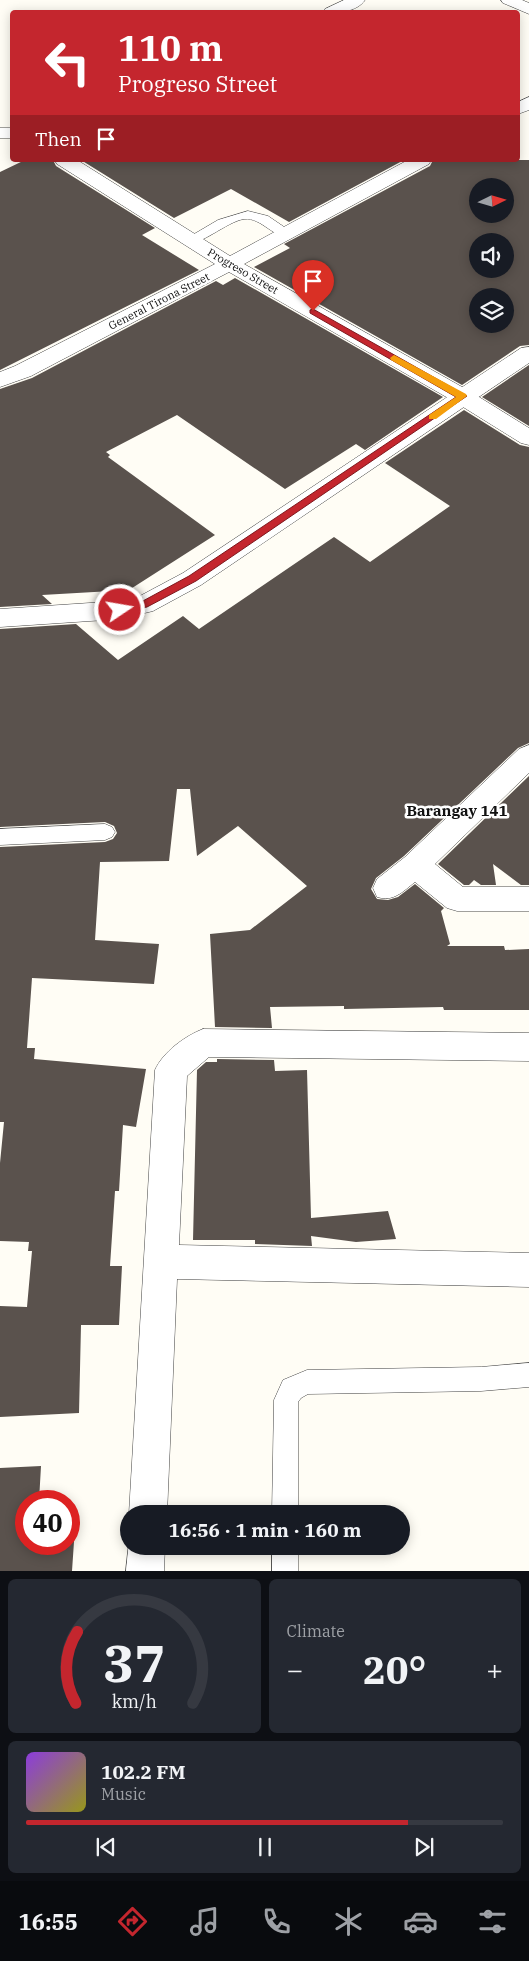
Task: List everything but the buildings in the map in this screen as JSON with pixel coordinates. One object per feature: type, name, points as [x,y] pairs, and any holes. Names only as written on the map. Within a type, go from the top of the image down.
[{"type":"street","points":[[335,10],[357,0]]},
{"type":"street","points":[[509,0],[529,8]]},
{"type":"street","name":"Progreso Street","points":[[67,162],[229,264],[463,396],[529,438]]},
{"type":"street","name":"General Tirona Street","points":[[0,380],[23,372],[418,162]]},
{"type":"street","points":[[0,618],[103,611],[144,605],[192,578],[529,353]]},
{"type":"street","points":[[387,888],[415,865],[529,757]]},
{"type":"street","points":[[415,865],[457,899],[529,899]]},
{"type":"street","points":[[148,1505],[171,1070],[204,1044],[529,1047]]},
{"type":"street","points":[[161,1262],[529,1270]]},
{"type":"street","points":[[145,1571],[146,1555]]},
{"type":"lane","points":[[191,240],[230,219],[245,215],[256,216],[286,233]]},
{"type":"lane","points":[[0,837],[105,832]]},
{"type":"lane","points":[[286,1505],[286,1400],[292,1389],[307,1382],[481,1379],[529,1375]]},
{"type":"lane","points":[[285,1555],[285,1571]]},
{"type":"slow traffic","points":[[394,358],[463,396],[432,417]]},
{"type":"district","name":"Barangay 141","points":[[457,811]]},
{"type":"route","points":[[120,610],[144,605],[192,578],[463,396],[313,311]]}]
